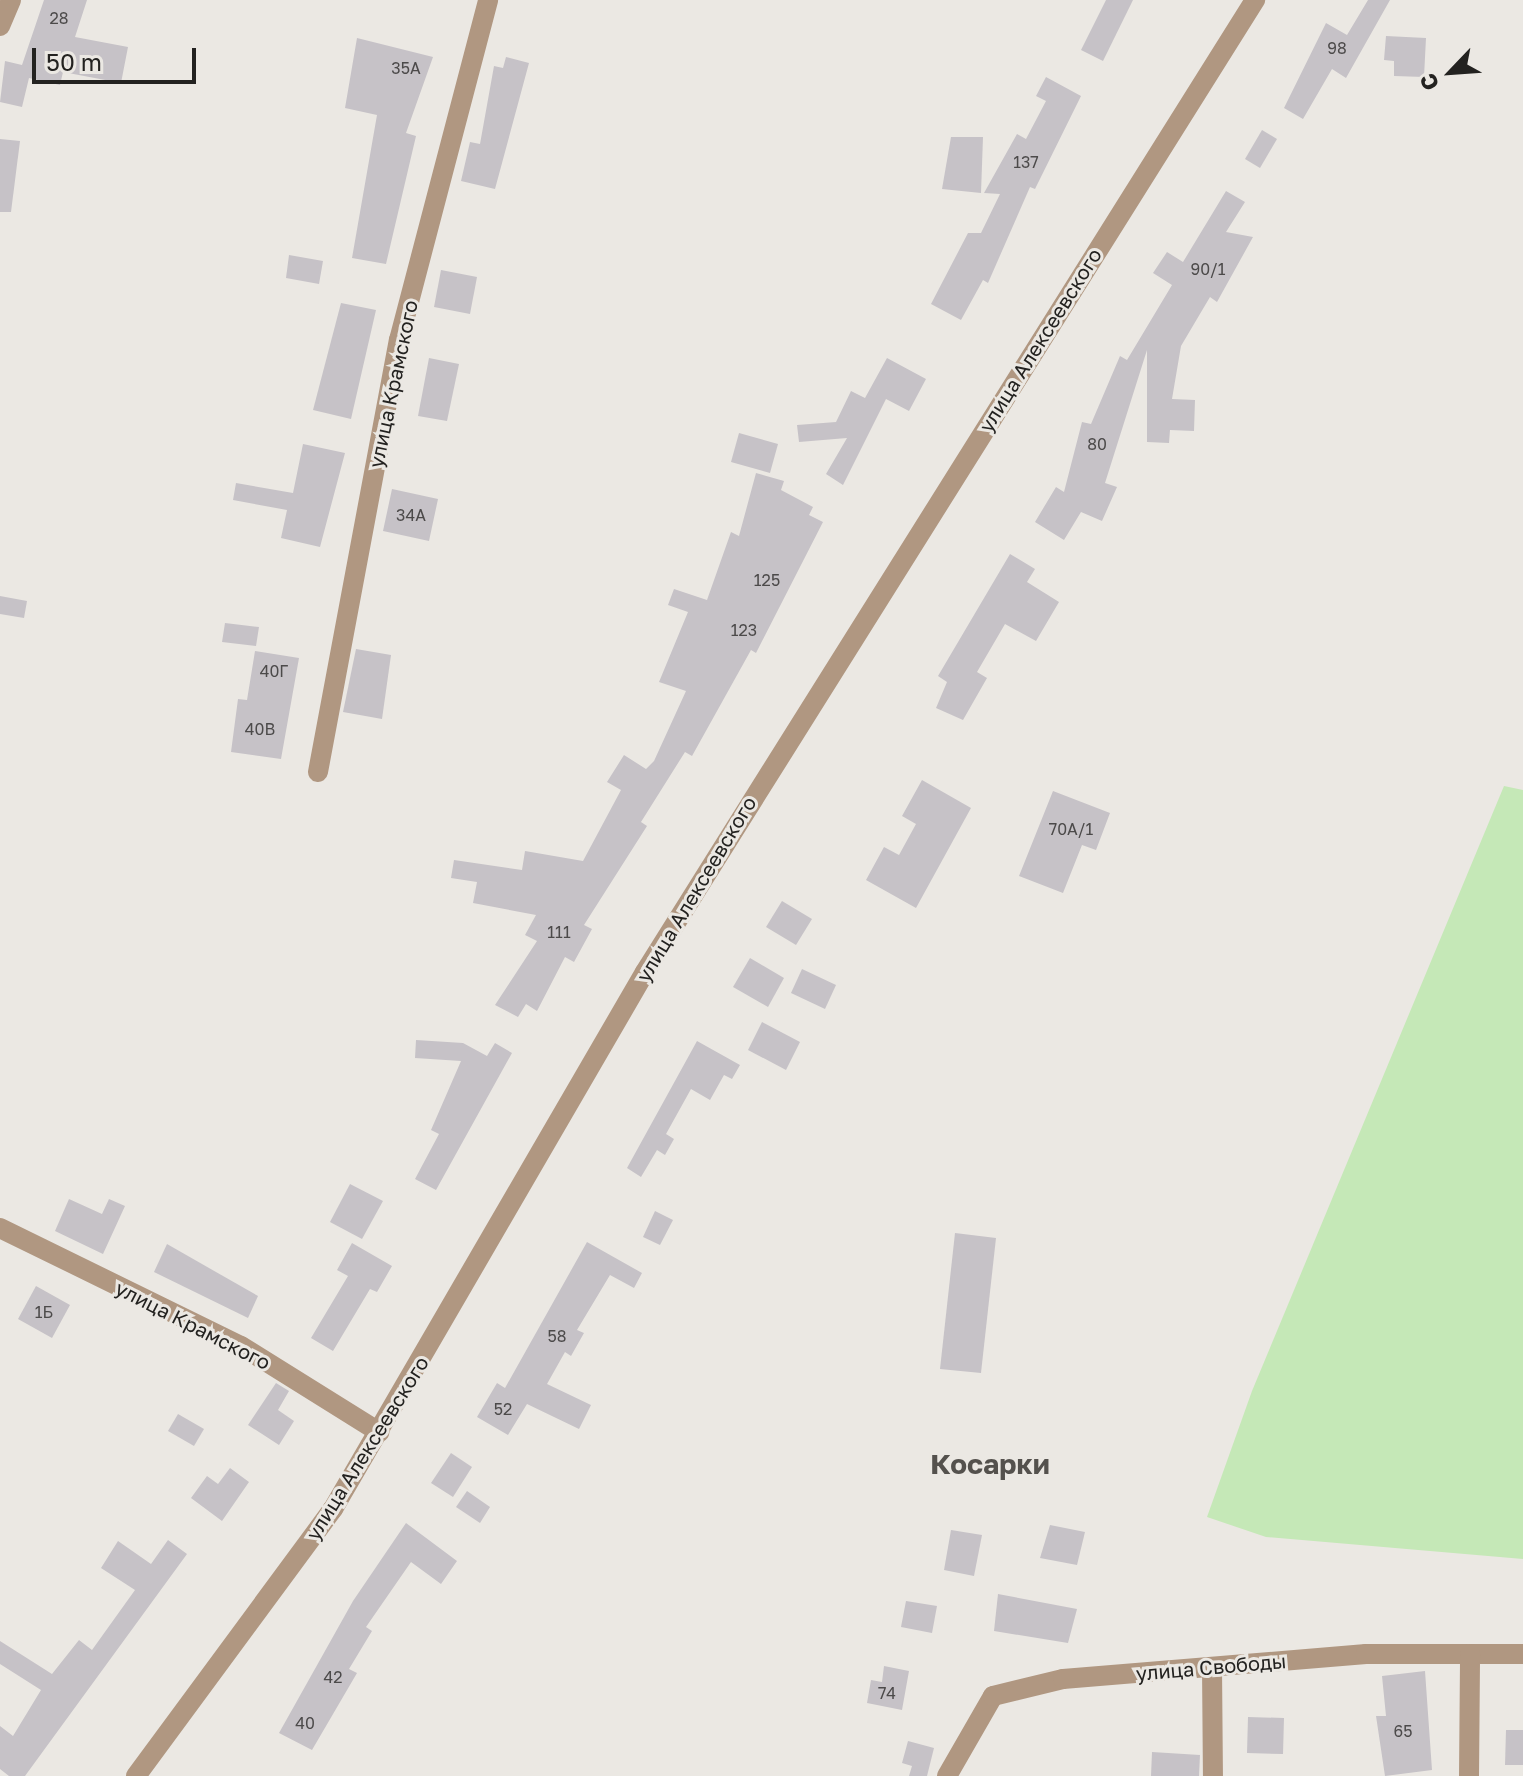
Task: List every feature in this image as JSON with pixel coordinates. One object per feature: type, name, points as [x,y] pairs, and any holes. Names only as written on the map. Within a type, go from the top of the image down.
[{"type":"street","points":[[0,26],[11,0]]},
{"type":"street","name":"улица Крамского","points":[[318,772],[399,340],[488,0]]},
{"type":"street","name":"улица Алексеевского","points":[[136,1776],[333,1509],[661,946],[1255,0]]},
{"type":"street","name":"улица Крамского","points":[[0,1228],[241,1346],[379,1432]]},
{"type":"street","name":"улица Свободы","points":[[947,1776],[993,1696],[1063,1679],[1366,1654],[1523,1654]]},
{"type":"street","points":[[1469,1776],[1470,1654]]},
{"type":"street","points":[[1212,1667],[1213,1776]]},
{"type":"green space","points":[[1504,786],[1523,790],[1523,1559],[1266,1537],[1207,1517],[1252,1391]]},
{"type":"building","points":[[44,0],[87,0],[75,37],[128,47],[121,83],[63,72],[60,85],[29,78],[22,107],[0,102],[5,61],[22,65]]},
{"type":"building","points":[[1106,0],[1133,0],[1103,61],[1081,50]]},
{"type":"building","points":[[1368,0],[1390,0],[1346,78],[1332,69],[1303,119],[1284,108],[1326,23],[1347,35]]},
{"type":"building","points":[[1386,36],[1426,38],[1424,77],[1394,76],[1394,61],[1384,60]]},
{"type":"building","points":[[357,38],[433,57],[406,133],[416,136],[386,264],[352,258],[377,115],[345,108]]},
{"type":"building","points":[[506,57],[529,63],[495,189],[461,181],[470,142],[480,144],[494,66],[503,68]]},
{"type":"building","points":[[1046,77],[1081,96],[1035,189],[1030,187],[988,283],[983,280],[961,320],[931,304],[968,233],[981,233],[1000,194],[984,193],[1017,134],[1026,139],[1046,101],[1036,96]]},
{"type":"building","points":[[1262,130],[1277,139],[1260,168],[1245,159]]},
{"type":"building","points":[[951,137],[983,137],[981,193],[942,189]]},
{"type":"building","points":[[0,139],[20,141],[11,212],[0,212]]},
{"type":"building","points":[[1226,191],[1245,202],[1226,232],[1253,237],[1217,302],[1210,297],[1181,346],[1172,399],[1195,400],[1194,431],[1170,430],[1169,443],[1147,442],[1147,350],[1105,483],[1117,487],[1102,521],[1081,512],[1064,540],[1035,522],[1056,487],[1064,492],[1082,422],[1091,424],[1120,356],[1127,360],[1172,285],[1153,273],[1167,252],[1183,262]]},
{"type":"building","points":[[289,255],[323,261],[319,284],[286,278]]},
{"type":"building","points":[[441,270],[477,277],[470,314],[434,307]]},
{"type":"building","points":[[341,303],[376,310],[351,419],[313,410]]},
{"type":"building","points":[[429,358],[459,364],[447,421],[418,416]]},
{"type":"building","points":[[887,358],[926,379],[909,411],[886,399],[843,485],[826,474],[847,438],[799,442],[797,425],[836,422],[851,391],[865,398]]},
{"type":"building","points":[[739,433],[778,444],[770,473],[731,462]]},
{"type":"building","points":[[303,444],[345,453],[320,547],[281,538],[287,510],[233,500],[236,483],[293,493]]},
{"type":"building","points":[[756,473],[784,481],[781,490],[813,507],[809,515],[823,522],[756,653],[751,650],[692,756],[685,752],[641,822],[647,826],[584,925],[592,929],[574,962],[565,957],[537,1011],[526,1004],[518,1017],[495,1005],[537,941],[525,935],[536,915],[473,903],[477,882],[451,878],[454,860],[522,870],[525,851],[583,861],[621,790],[607,782],[624,755],[646,769],[654,761],[686,691],[659,682],[688,612],[668,605],[674,589],[707,600],[731,532],[739,536]]},
{"type":"building","points":[[392,489],[438,499],[429,541],[383,531]]},
{"type":"building","points":[[1010,554],[1035,569],[1027,582],[1059,602],[1036,641],[1005,624],[977,672],[987,678],[963,720],[936,708],[947,682],[938,676]]},
{"type":"building","points":[[0,596],[27,601],[24,618],[0,614]]},
{"type":"building","points":[[225,623],[259,627],[256,646],[222,642]]},
{"type":"building","points":[[356,649],[391,655],[382,719],[343,712]]},
{"type":"building","points":[[255,651],[299,658],[281,759],[231,752],[238,699],[247,700]]},
{"type":"building","points":[[922,780],[971,808],[916,908],[866,880],[884,847],[899,855],[916,824],[902,816]]},
{"type":"building","points":[[1053,791],[1110,813],[1096,850],[1082,845],[1063,893],[1019,876]]},
{"type":"building","points":[[782,901],[812,919],[796,945],[766,927]]},
{"type":"building","points":[[750,958],[784,978],[768,1007],[733,987]]},
{"type":"building","points":[[802,969],[836,985],[825,1009],[791,993]]},
{"type":"building","points":[[762,1022],[800,1042],[786,1070],[748,1050]]},
{"type":"building","points":[[416,1040],[463,1043],[487,1056],[495,1043],[512,1053],[436,1190],[415,1179],[439,1134],[431,1130],[461,1061],[415,1058]]},
{"type":"building","points":[[697,1041],[740,1065],[732,1079],[724,1075],[710,1100],[691,1089],[666,1134],[674,1139],[665,1155],[657,1150],[641,1177],[627,1168]]},
{"type":"building","points":[[350,1184],[383,1201],[362,1239],[330,1222]]},
{"type":"building","points":[[69,1199],[102,1214],[109,1199],[125,1206],[103,1254],[55,1231]]},
{"type":"building","points":[[655,1211],[673,1220],[660,1245],[643,1237]]},
{"type":"building","points":[[955,1233],[996,1238],[981,1373],[940,1369]]},
{"type":"building","points":[[587,1242],[642,1273],[634,1288],[610,1275],[577,1330],[584,1333],[571,1356],[565,1352],[547,1384],[591,1405],[579,1429],[527,1404],[508,1435],[477,1417],[497,1383],[505,1388]]},
{"type":"building","points":[[352,1243],[392,1266],[377,1292],[370,1289],[333,1351],[311,1338],[348,1276],[337,1270]]},
{"type":"building","points":[[167,1244],[258,1296],[248,1318],[154,1272]]},
{"type":"building","points":[[36,1286],[70,1305],[52,1338],[18,1319]]},
{"type":"building","points":[[276,1383],[289,1391],[278,1410],[294,1421],[279,1445],[248,1425]]},
{"type":"building","points":[[178,1414],[204,1429],[194,1446],[168,1431]]},
{"type":"building","points":[[451,1453],[472,1467],[453,1497],[431,1483]]},
{"type":"building","points":[[230,1468],[249,1482],[222,1521],[191,1498],[207,1476],[218,1484]]},
{"type":"building","points":[[467,1491],[490,1507],[480,1523],[456,1507]]},
{"type":"building","points":[[406,1523],[457,1561],[441,1584],[411,1562],[366,1627],[372,1631],[349,1669],[357,1673],[312,1750],[279,1733],[353,1601]]},
{"type":"building","points":[[1050,1525],[1085,1532],[1077,1565],[1040,1558]]},
{"type":"building","points":[[951,1530],[982,1535],[974,1576],[944,1570]]},
{"type":"building","points":[[168,1540],[187,1554],[25,1776],[9,1776],[0,1769],[0,1726],[13,1736],[41,1690],[0,1664],[0,1641],[52,1674],[79,1640],[92,1650],[135,1590],[101,1568],[118,1541],[151,1564]]},
{"type":"building","points":[[998,1594],[1077,1609],[1068,1643],[994,1631]]},
{"type":"building","points":[[906,1601],[937,1606],[932,1633],[901,1627]]},
{"type":"building","points":[[884,1666],[909,1671],[902,1710],[867,1703],[871,1680],[882,1682]]},
{"type":"building","points":[[1425,1671],[1432,1770],[1385,1776],[1376,1716],[1386,1716],[1382,1676]]},
{"type":"building","points":[[1248,1717],[1284,1718],[1283,1754],[1247,1753]]},
{"type":"building","points":[[1506,1730],[1523,1730],[1523,1765],[1505,1765]]},
{"type":"building","points":[[908,1741],[934,1748],[927,1776],[909,1776],[912,1766],[902,1763]]},
{"type":"building","points":[[1152,1752],[1200,1755],[1199,1776],[1151,1776]]},
{"type":"district","name":"Косарки","points":[[990,1464]]}]
